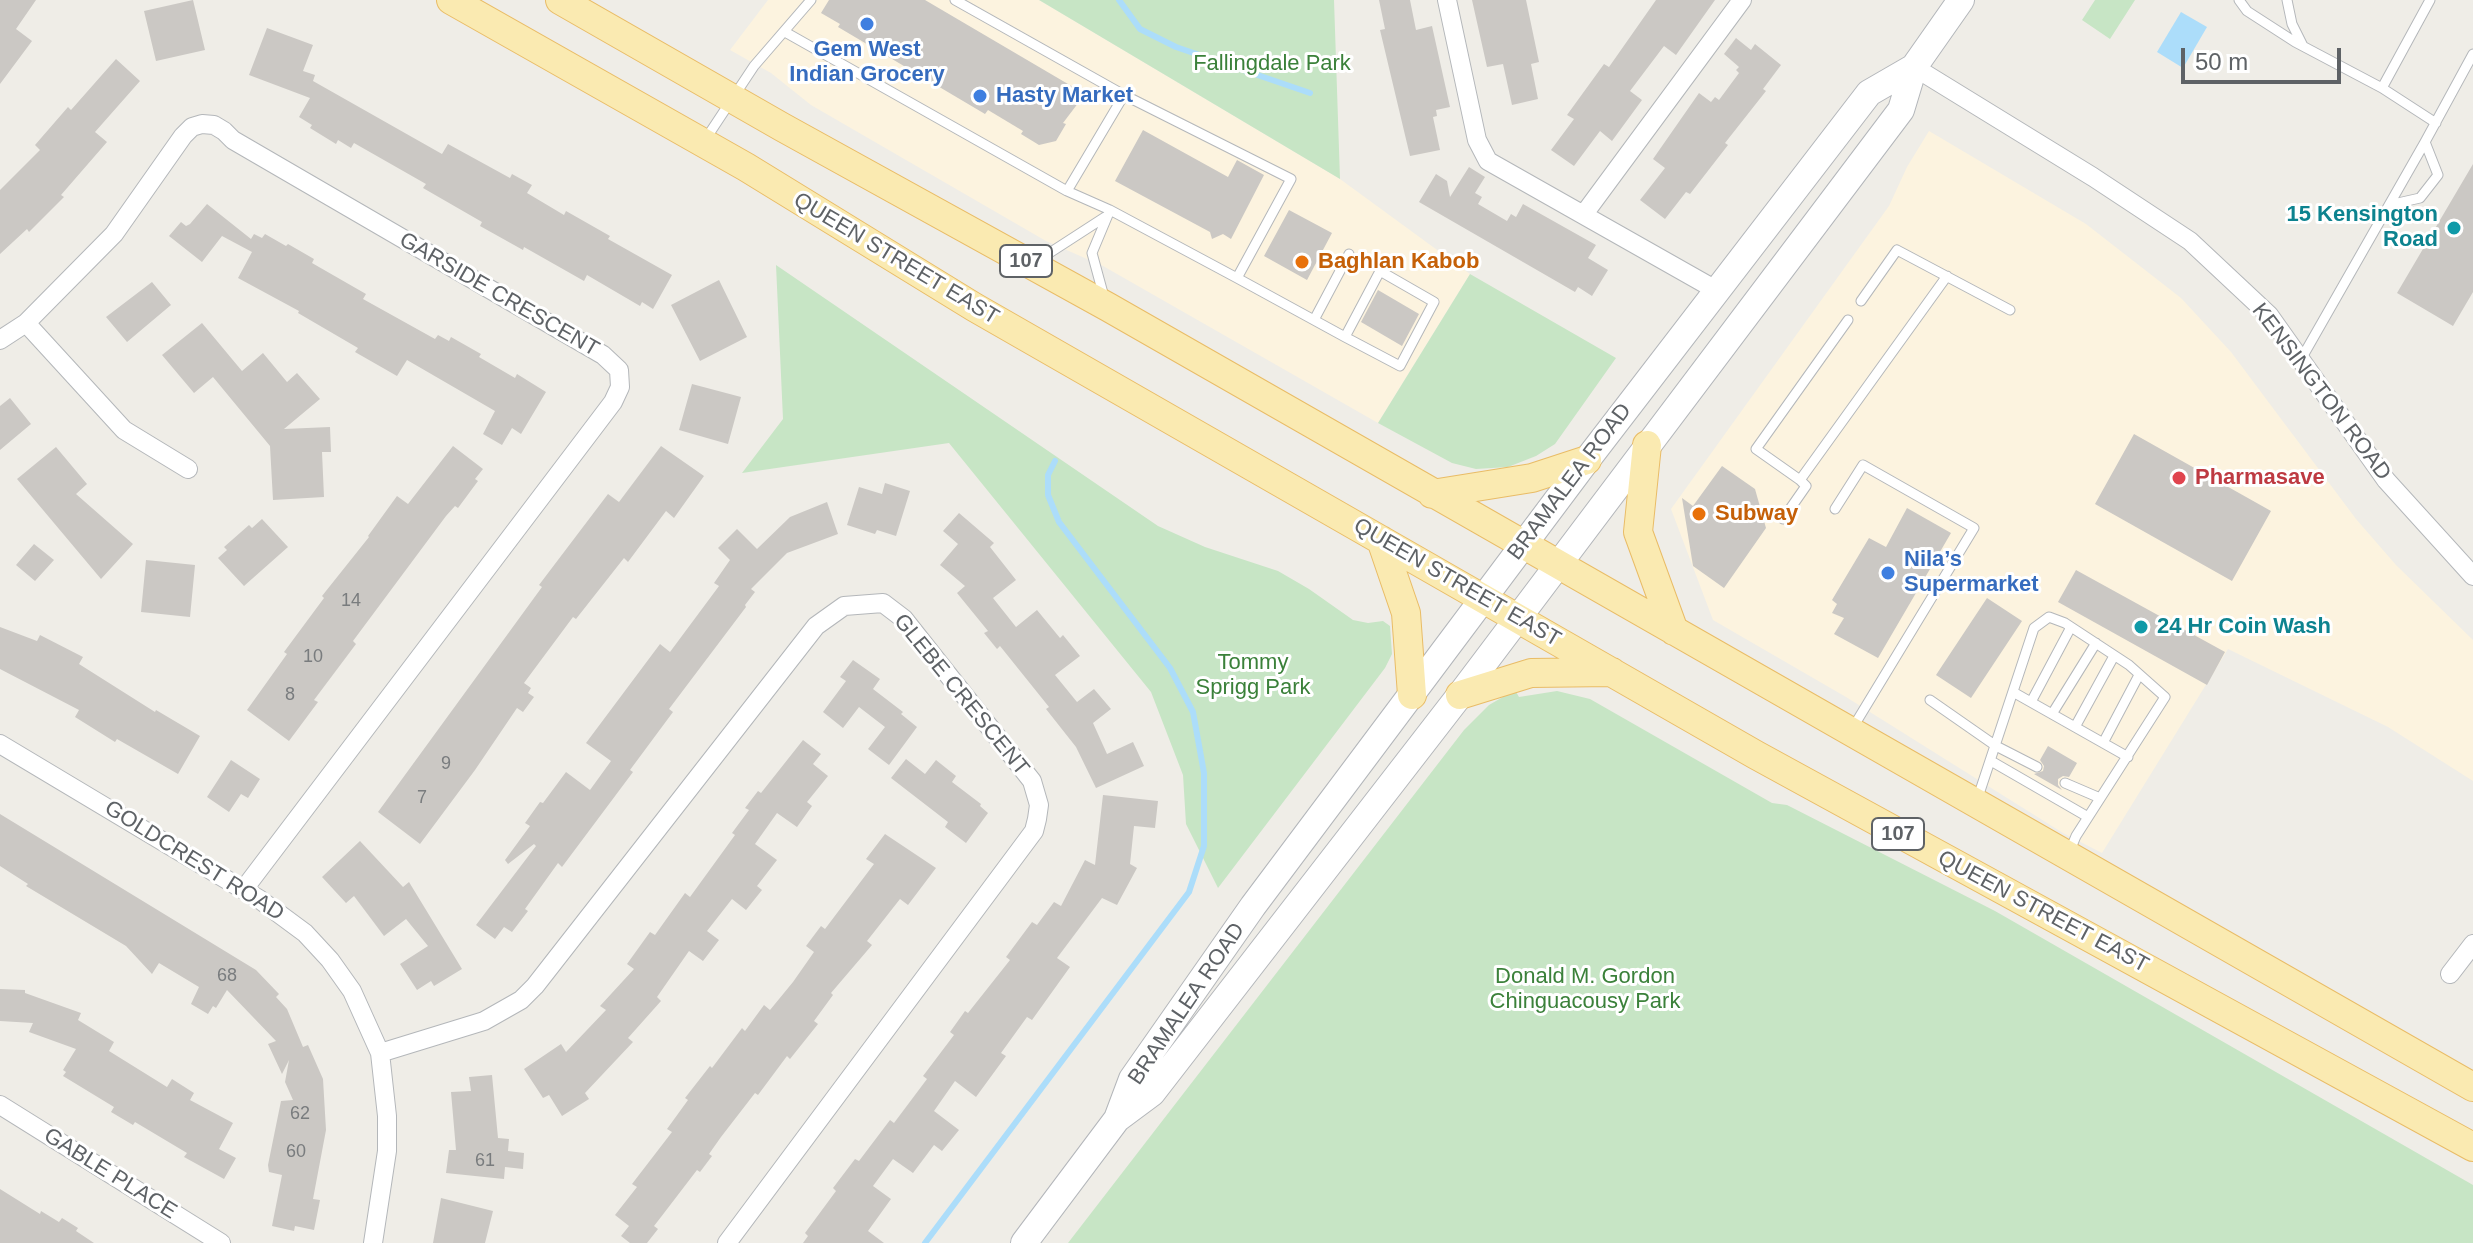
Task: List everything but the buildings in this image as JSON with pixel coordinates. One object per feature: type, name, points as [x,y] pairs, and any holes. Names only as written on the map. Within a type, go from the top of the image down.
[{"type":"main road","name":"QUEEN STREET EAST","points":[[451,0],[703,142],[974,307],[1860,814],[2473,1147]]},
{"type":"main road","name":"107","points":[[560,0],[1108,307],[2473,1087]]},
{"type":"main road","name":"BRAMALEA ROAD","points":[[1117,1119],[1152,1093],[1460,695],[1901,110],[1914,67],[1961,0]]},
{"type":"main road","name":"BRAMALEA ROAD","points":[[1024,1243],[1117,1119],[1132,1079],[1253,906],[1587,460],[1869,93],[1914,67]]},
{"type":"main road","points":[[1647,445],[1638,532],[1674,631]]},
{"type":"main road","points":[[1432,494],[1532,478],[1587,460]]},
{"type":"main road","points":[[1381,540],[1406,613],[1412,695]]},
{"type":"main road","points":[[1460,695],[1531,673],[1613,672]]},
{"type":"street","points":[[1447,0],[1477,140],[1488,161],[1716,290]]},
{"type":"street","points":[[1584,214],[1742,0]]},
{"type":"street","name":"KENSINGTON ROAD","points":[[1914,67],[2093,177],[2190,241],[2269,315],[2386,480],[2473,576]]},
{"type":"street","name":"GARSIDE CRESCENT","points":[[0,340],[26,323],[114,234],[192,127],[214,125],[233,140],[603,355],[619,370],[620,387],[613,402],[244,889]]},
{"type":"street","points":[[26,323],[124,430],[188,469]]},
{"type":"street","name":"GLEBE CRESCENT","points":[[380,1053],[477,1024],[521,1000],[545,974],[816,626],[844,606],[883,603],[904,619],[1032,781],[1039,805],[1037,819],[1034,831],[727,1243]]},
{"type":"street","name":"GOLDCREST ROAD","points":[[0,744],[244,889],[290,920],[330,960],[356,998],[380,1053],[387,1116],[387,1151],[373,1243]]},
{"type":"street","points":[[2450,974],[2473,944]]},
{"type":"street","name":"GABLE PLACE","points":[[0,1105],[221,1243]]},
{"type":"lane","points":[[703,142],[758,61],[811,0]]},
{"type":"lane","points":[[955,0],[1124,95],[1291,179],[1237,278]]},
{"type":"lane","points":[[2239,0],[2247,11],[2305,48],[2382,88],[2436,123]]},
{"type":"lane","points":[[2287,0],[2292,24],[2305,48]]},
{"type":"lane","points":[[2382,88],[2430,0]]},
{"type":"lane","points":[[785,32],[1067,191],[1400,366],[1434,302],[1380,271],[1345,337]]},
{"type":"lane","points":[[2300,361],[2473,54]]},
{"type":"lane","points":[[1067,191],[1124,95]]},
{"type":"lane","points":[[2389,205],[2420,198],[2438,175],[2425,142]]},
{"type":"lane","points":[[1013,254],[1051,252],[1108,213]]},
{"type":"lane","points":[[1108,213],[1092,253],[1097,279],[1108,307]]},
{"type":"lane","points":[[1861,301],[1897,250],[2010,310]]},
{"type":"lane","points":[[1314,320],[1349,254]]},
{"type":"lane","points":[[1800,480],[1947,276]]},
{"type":"lane","points":[[1783,519],[1806,486],[1756,449],[1848,320]]},
{"type":"lane","points":[[1835,509],[1863,465],[1974,528],[1850,732]]},
{"type":"lane","points":[[1976,804],[2034,628],[2049,617],[2071,627],[2114,656],[2165,697],[2088,817],[2067,856]]},
{"type":"lane","points":[[2031,702],[2071,627]]},
{"type":"lane","points":[[2052,714],[2096,643]]},
{"type":"lane","points":[[2075,727],[2114,656]]},
{"type":"lane","points":[[2103,743],[2139,675]]},
{"type":"lane","points":[[2013,692],[2128,757]]},
{"type":"lane","points":[[1930,700],[1996,746],[2037,767]]},
{"type":"lane","points":[[1991,761],[2088,817]]},
{"type":"lane","points":[[2065,783],[2100,798]]},
{"type":"shaded area","points":[[768,0],[1039,0],[1340,179],[1470,274],[1378,423],[1103,266],[1046,241],[811,105],[771,73],[730,50]]},
{"type":"shaded area","points":[[1929,131],[2086,224],[2181,298],[2231,352],[2356,519],[2396,565],[2473,640],[2473,781],[2388,727],[2228,649],[2102,853],[2063,833],[1846,697],[1713,620],[1671,509],[1889,206],[1907,167]]},
{"type":"green space","name":"Fallingdale Park","points":[[1039,0],[1334,0],[1340,179],[1145,63]]},
{"type":"green space","points":[[2095,0],[2135,0],[2110,39],[2082,20]]},
{"type":"green space","name":"Tommy Sprigg Park","points":[[776,265],[1158,526],[1205,547],[1278,571],[1353,620],[1368,623],[1383,621],[1390,626],[1392,654],[1385,668],[1218,888],[1186,824],[1183,775],[1151,692],[949,443],[742,473],[783,419]]},
{"type":"green space","points":[[1470,274],[1616,358],[1555,444],[1536,456],[1508,467],[1476,469],[1452,463],[1378,423]]},
{"type":"green space","name":"Donald M. Gordon Chinguacousy Park","points":[[1515,690],[1519,697],[1557,691],[1590,699],[1772,803],[1787,805],[1995,911],[2473,1185],[2473,1243],[1068,1243],[1464,730],[1489,705]]},
{"type":"water","points":[[2181,12],[2207,27],[2183,68],[2157,52]]},
{"type":"waterway","points":[[1119,0],[1140,29],[1176,47],[1310,93]]},
{"type":"waterway","points":[[925,1243],[1189,892],[1204,846],[1204,773],[1193,712],[1170,668],[1059,522],[1048,495],[1048,475],[1055,461]]},
{"type":"place","name":"Gem West Indian Grocery","points":[[867,24]]},
{"type":"place","name":"Hasty Market","points":[[980,96]]},
{"type":"place","name":"15 Kensington Road","points":[[2454,228]]},
{"type":"place","name":"Baghlan Kabob","points":[[1302,262]]},
{"type":"place","name":"Pharmasave","points":[[2179,478]]},
{"type":"place","name":"Subway","points":[[1699,514]]},
{"type":"place","name":"Nila’s Supermarket","points":[[1888,573]]},
{"type":"place","name":"24 Hr Coin Wash","points":[[2141,627]]}]
